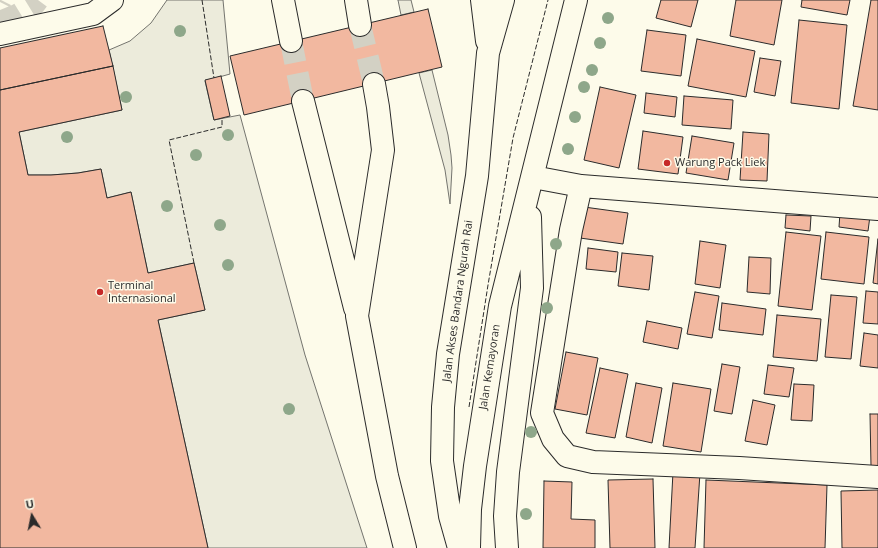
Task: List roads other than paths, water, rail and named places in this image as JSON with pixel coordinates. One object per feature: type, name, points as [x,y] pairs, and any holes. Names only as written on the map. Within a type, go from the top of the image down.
[{"type":"street","points":[[0,34],[93,14],[112,0]]},
{"type":"street","points":[[283,0],[291,41]]},
{"type":"street","points":[[356,0],[360,25]]},
{"type":"street","name":"Jalan Akses Bandara Ngurah Rai","points":[[482,0],[488,52]]},
{"type":"street","name":"Jalan Akses Bandara Ngurah Rai","points":[[459,548],[450,516],[442,461],[443,406],[448,354],[477,176],[488,52],[503,0]]},
{"type":"street","name":"Jalan Kemayoran","points":[[469,548],[470,509],[475,466],[500,306],[576,0]]},
{"type":"street","points":[[357,316],[383,150],[374,84]]},
{"type":"street","points":[[304,101],[357,316],[387,476],[405,548]]},
{"type":"street","points":[[531,182],[878,209]]},
{"type":"street","name":"Jalan Kemayoran","points":[[507,548],[505,516],[508,472],[532,288],[531,182]]},
{"type":"street","points":[[581,186],[571,230],[542,413],[553,439],[566,456],[593,462],[739,468],[878,477]]},
{"type":"tunnel","points":[[0,22],[17,15],[35,4],[38,0]]},
{"type":"tunnel","points":[[360,25],[374,84]]},
{"type":"tunnel","points":[[291,41],[303,101]]},
{"type":"place","name":"Warung Pack Liek","points":[[667,163]]},
{"type":"place","name":"Terminal Internasional","points":[[100,292]]}]
